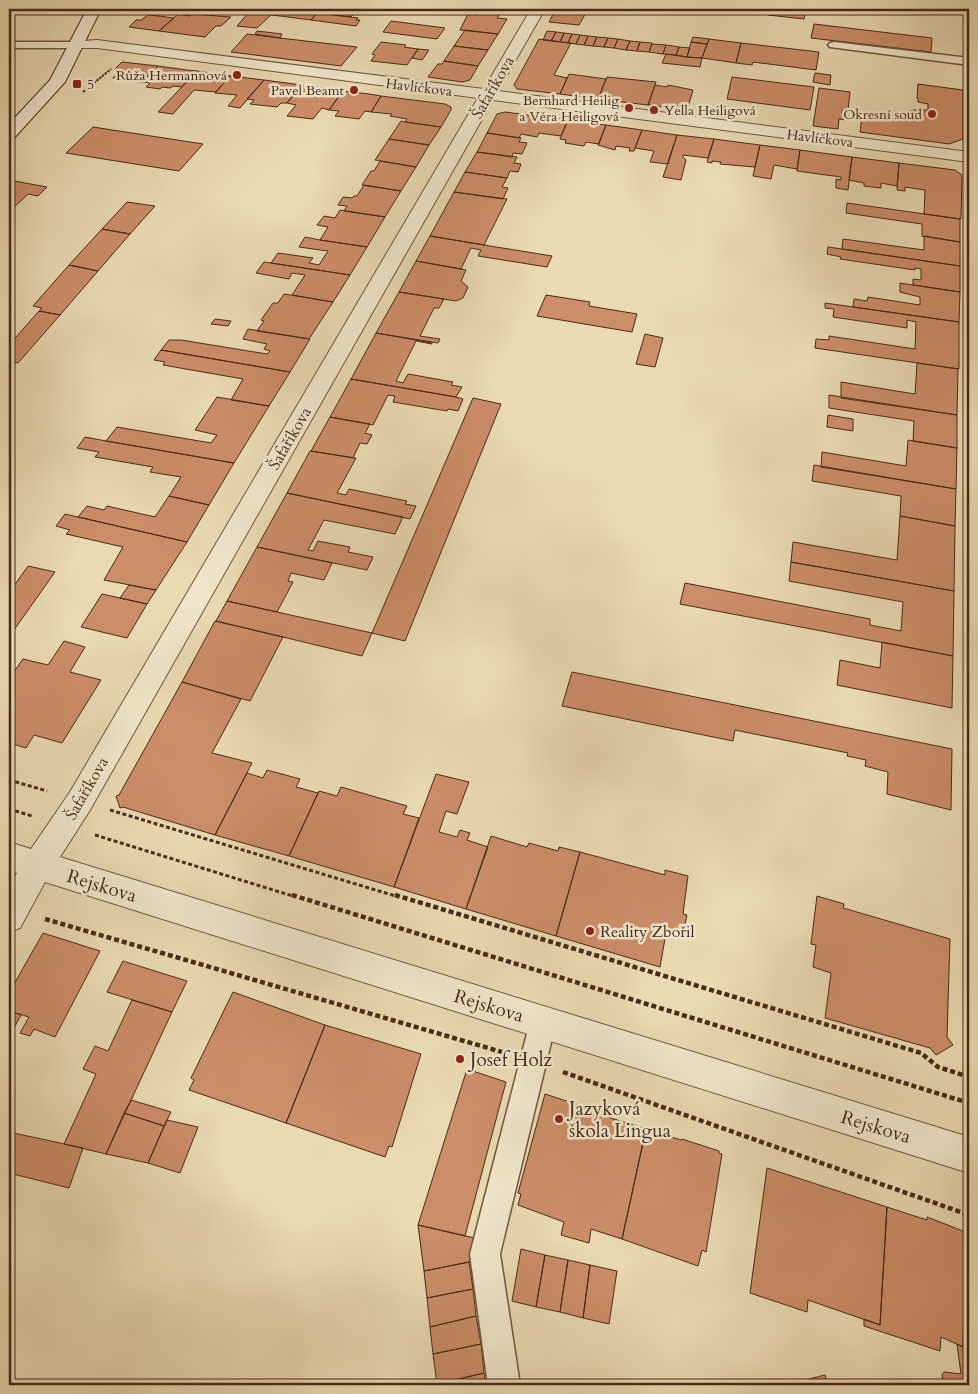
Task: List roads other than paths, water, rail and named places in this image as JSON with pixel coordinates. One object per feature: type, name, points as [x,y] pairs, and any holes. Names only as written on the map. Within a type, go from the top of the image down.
[{"type":"street","points":[[9,132],[57,82],[94,9]]},
{"type":"street","name":"Šafaříkova","points":[[11,913],[23,861],[64,826],[80,801],[538,9]]},
{"type":"street","name":"Havlíčkova","points":[[76,44],[97,44],[969,157]]},
{"type":"street","name":"Rejskova","points":[[23,861],[969,1155]]},
{"type":"lane","points":[[9,45],[76,44]]},
{"type":"lane","points":[[834,45],[969,62]]},
{"type":"lane","points":[[504,1385],[485,1254],[543,1022]]},
{"type":"place","name":"Růža Hermannová","points":[[237,75]]},
{"type":"place","name":"5","points":[[77,84]]},
{"type":"place","name":"Pavel Beamt","points":[[354,90]]},
{"type":"place","name":"Bernhard Heilig a Věra Heiligová","points":[[629,108]]},
{"type":"place","name":"Yella Heiligová","points":[[654,110]]},
{"type":"place","name":"Okresní soud","points":[[932,114]]},
{"type":"place","name":"Reality Zbořil","points":[[590,931]]},
{"type":"place","name":"Josef Holz","points":[[460,1059]]},
{"type":"place","name":"Jazyková škola Lingua","points":[[559,1119]]}]
